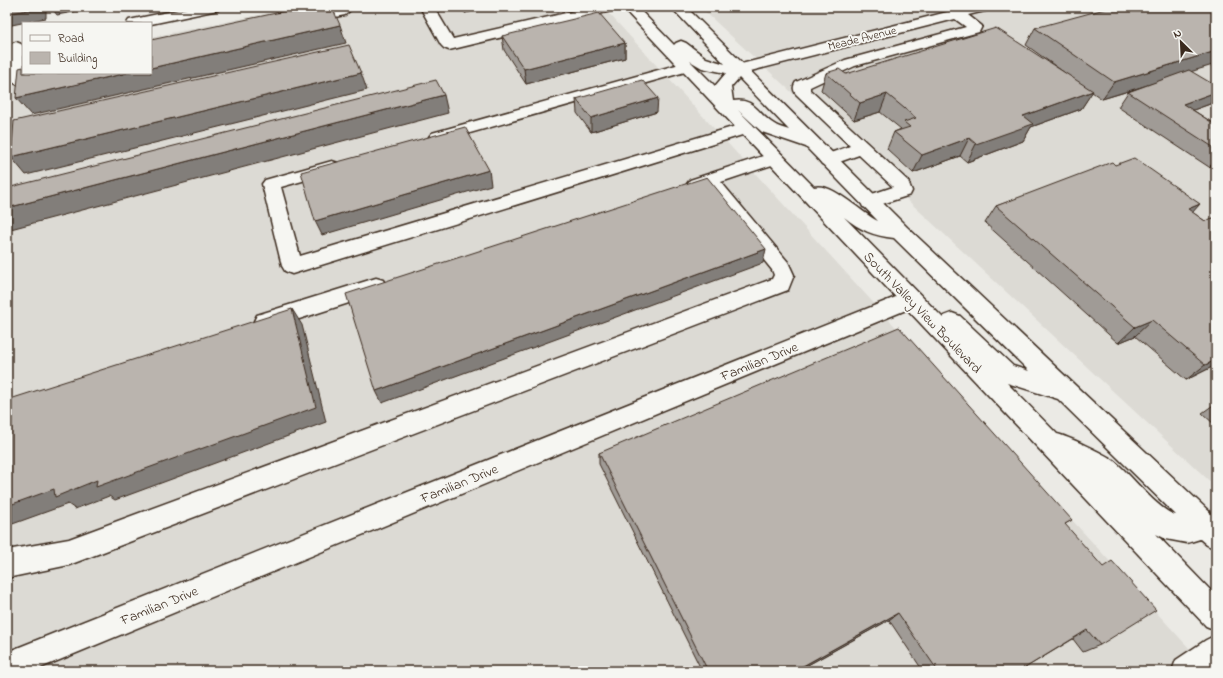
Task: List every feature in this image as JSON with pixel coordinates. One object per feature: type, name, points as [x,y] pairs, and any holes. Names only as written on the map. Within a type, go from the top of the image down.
[{"type":"main road","points":[[139,22],[213,7]]},
{"type":"main road","points":[[295,22],[340,12],[347,7]]},
{"type":"main road","points":[[427,7],[449,45],[610,7]]},
{"type":"main road","points":[[553,7],[562,19]]},
{"type":"main road","name":"South Valley View Boulevard","points":[[629,7],[1216,616]]},
{"type":"main road","points":[[678,7],[900,232],[1210,531]]},
{"type":"main road","points":[[870,202],[903,191],[902,185],[802,91],[802,85],[850,63],[974,29],[974,26],[930,7]]},
{"type":"main road","name":"Meade Avenue","points":[[652,31],[675,41],[700,62],[720,69],[739,69],[984,7]]},
{"type":"main road","points":[[904,27],[924,42]]},
{"type":"main road","points":[[15,47],[14,75],[20,80],[34,79],[57,74]]},
{"type":"main road","points":[[817,50],[839,68]]},
{"type":"main road","points":[[423,141],[687,67]]},
{"type":"main road","points":[[739,69],[723,86],[726,107],[742,104],[768,128],[812,144]]},
{"type":"main road","points":[[347,163],[271,184],[292,266],[746,128]]},
{"type":"main road","points":[[828,160],[861,148]]},
{"type":"main road","points":[[678,189],[775,158]]},
{"type":"main road","points":[[7,564],[69,552],[781,284],[784,275],[781,267],[709,180]]},
{"type":"main road","points":[[796,180],[835,200],[861,221],[877,229],[900,232]]},
{"type":"main road","points":[[248,326],[392,280]]},
{"type":"main road","points":[[911,299],[938,309],[1005,373],[1065,391]]},
{"type":"main road","name":"Familian Drive","points":[[7,667],[911,299]]},
{"type":"main road","points":[[1043,437],[1104,468],[1146,510],[1166,526],[1187,530],[1210,531]]},
{"type":"main road","points":[[1187,671],[1216,650]]},
{"type":"shaded area","points":[[298,7],[603,7],[1210,671],[7,671],[7,67],[22,63],[22,74],[152,74],[152,37]]},
{"type":"shaded area","points":[[700,7],[1216,7],[1216,487]]},
{"type":"building","points":[[7,7],[39,7],[39,8],[7,14]]},
{"type":"building","points":[[304,7],[332,7],[340,25],[152,68],[152,40]]},
{"type":"building","points":[[1112,7],[1212,7],[1216,9],[1216,51],[1114,82],[1035,28]]},
{"type":"building","points":[[599,13],[625,43],[524,69],[502,36]]},
{"type":"building","points":[[996,28],[1093,91],[1023,116],[1033,124],[976,144],[969,138],[922,155],[894,132],[910,127],[904,122],[916,118],[887,94],[860,103],[826,73],[839,69],[846,74]]},
{"type":"building","points":[[349,45],[361,73],[11,157],[14,121]]},
{"type":"building","points":[[22,67],[22,74],[123,74],[16,98],[19,68]]},
{"type":"building","points":[[1189,70],[1216,86],[1216,92],[1183,104],[1216,125],[1216,149],[1128,92]]},
{"type":"building","points":[[436,80],[444,95],[7,208],[7,188]]},
{"type":"building","points":[[642,80],[658,98],[591,118],[576,99]]},
{"type":"building","points":[[465,127],[489,170],[315,221],[301,172]]},
{"type":"building","points":[[1134,158],[1200,204],[1188,209],[1205,221],[1216,217],[1216,360],[1205,365],[1152,320],[1135,327],[996,206],[1112,162],[1115,165]]},
{"type":"building","points":[[707,177],[766,249],[376,391],[346,294]]},
{"type":"building","points":[[292,309],[316,407],[96,487],[97,480],[55,497],[54,489],[7,506],[7,400]]},
{"type":"building","points":[[899,327],[1072,520],[1065,524],[1103,567],[1112,561],[1156,610],[1100,645],[1087,630],[1020,671],[938,671],[898,613],[794,671],[708,671],[599,453]]}]
